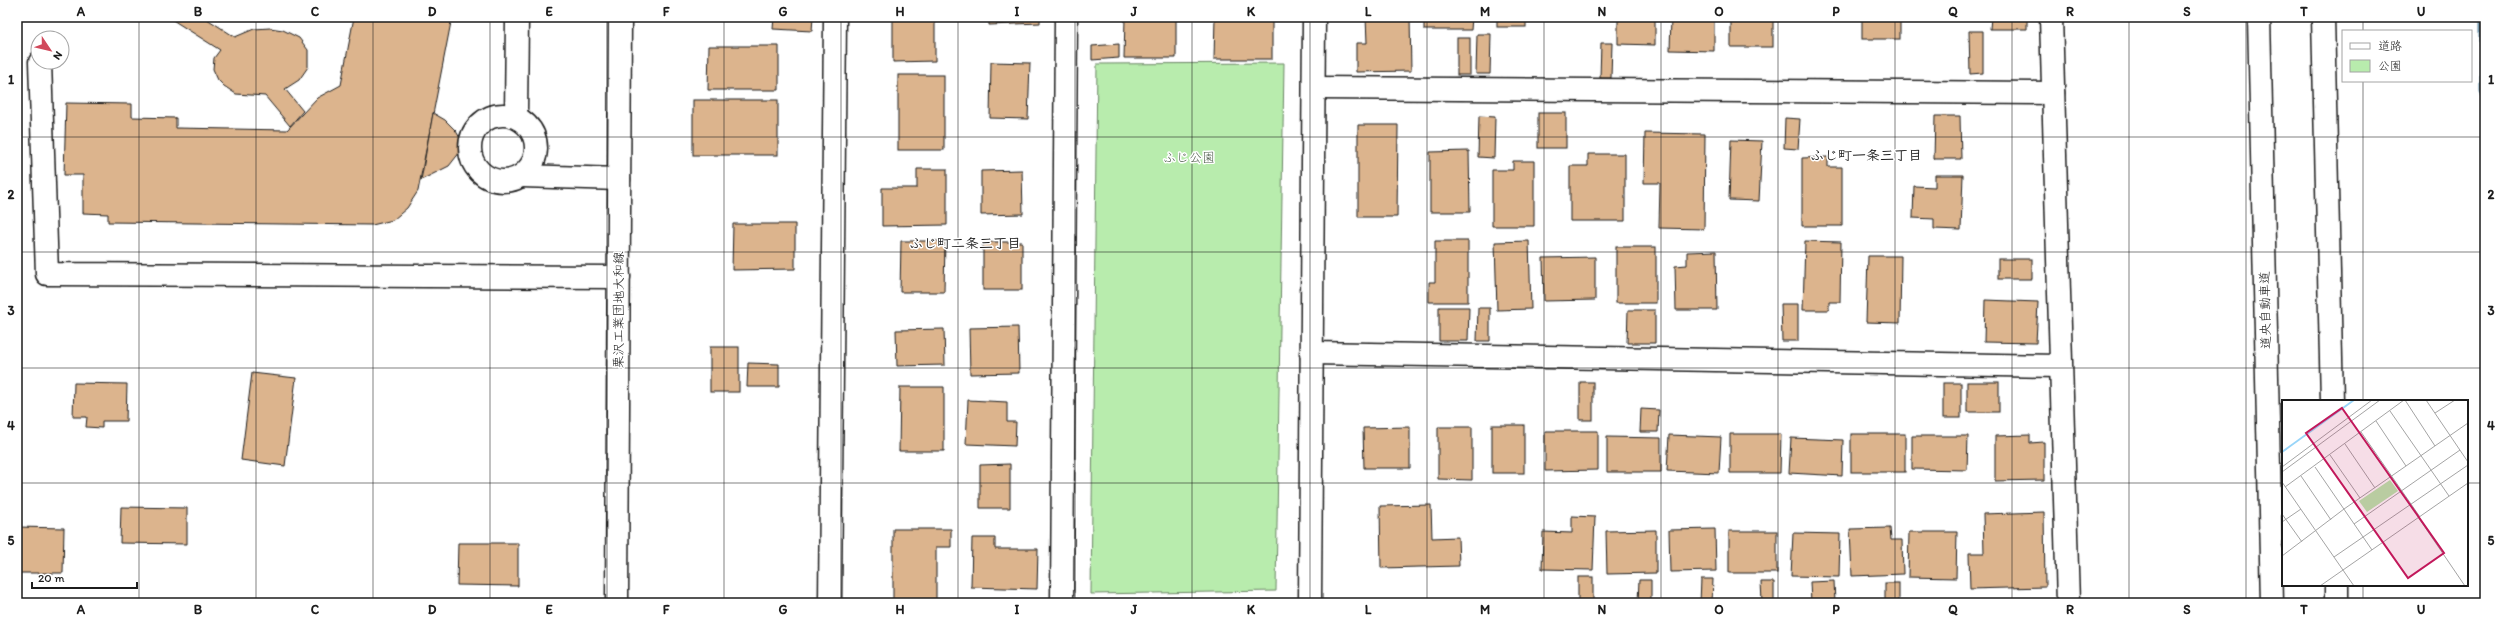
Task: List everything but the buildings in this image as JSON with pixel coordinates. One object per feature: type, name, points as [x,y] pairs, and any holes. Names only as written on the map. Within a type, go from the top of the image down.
[{"type":"main road","points":[[516,116],[517,17]]},
{"type":"main road","name":"栗沢工業団地大和線","points":[[617,603],[620,17]]},
{"type":"main road","points":[[830,603],[836,17]]},
{"type":"main road","points":[[1062,603],[1066,17]]},
{"type":"main road","points":[[1310,603],[1314,17]]},
{"type":"main road","points":[[2051,17],[2068,603]]},
{"type":"main road","name":"道央自動車道","points":[[2259,17],[2272,603]]},
{"type":"main road","points":[[2323,17],[2332,400]]},
{"type":"main road","points":[[40,70],[47,274],[618,277]]},
{"type":"main road","points":[[1314,88],[2053,93]]},
{"type":"main road","points":[[522,176],[534,162],[537,144],[530,127],[516,116],[496,115],[478,124],[469,141],[472,161],[484,176],[503,182],[522,176],[619,179]]},
{"type":"main road","points":[[1311,353],[2060,366]]},
{"type":"main road","points":[[2337,586],[2337,603]]},
{"type":"green space","name":"ふじ公園","points":[[1284,63],[1276,591],[1091,594],[1097,64]]},
{"type":"waterway","points":[[2485,17],[2485,92]]},
{"type":"district","name":"ふじ町一条三丁目","points":[[1866,155]]},
{"type":"district","name":"ふじ町二条三丁目","points":[[965,243]]}]
